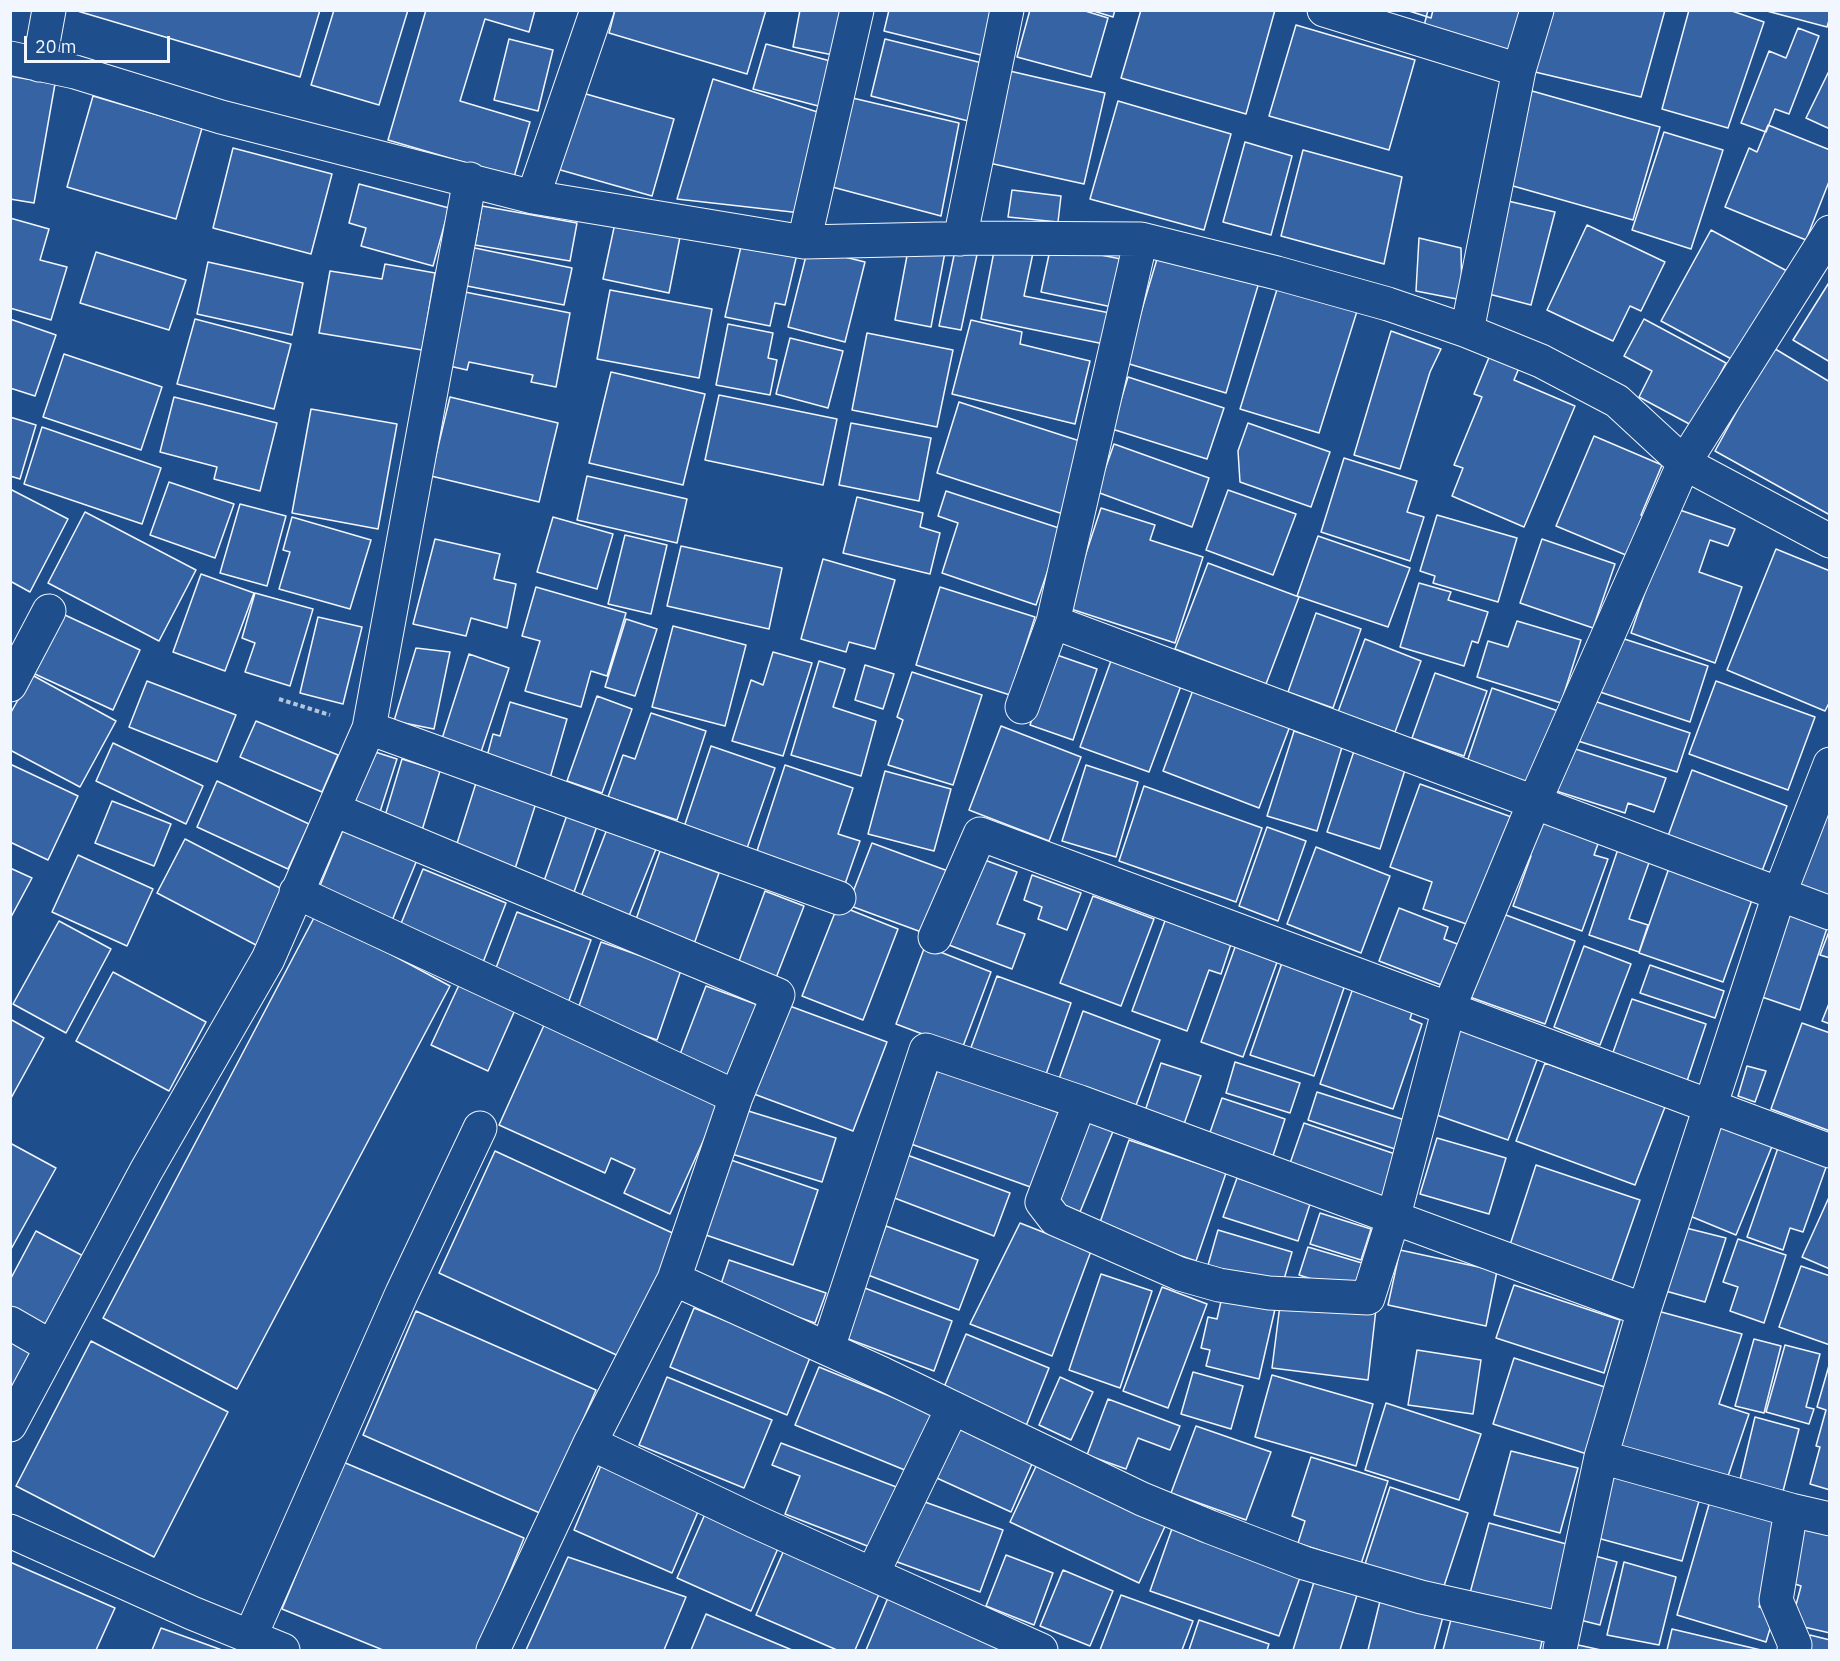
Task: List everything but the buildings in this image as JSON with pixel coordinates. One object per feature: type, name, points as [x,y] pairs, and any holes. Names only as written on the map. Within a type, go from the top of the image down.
[{"type":"street","points":[[49,10],[25,61],[75,72],[221,117],[533,197],[804,242],[1142,239],[1388,304],[1467,331],[1541,361],[1617,401],[1683,464],[1830,541]]},
{"type":"street","points":[[533,197],[597,10]]},
{"type":"street","points":[[804,242],[857,10]]},
{"type":"street","points":[[960,239],[1007,10]]},
{"type":"street","points":[[1324,10],[1519,70]]},
{"type":"street","points":[[1467,331],[1519,70],[1537,10]]},
{"type":"street","points":[[10,1425],[50,1346],[146,1171],[268,960],[369,728],[470,179]]},
{"type":"street","points":[[1022,707],[1053,622],[1142,239]]},
{"type":"street","points":[[1080,1102],[1042,1202],[1055,1219],[1180,1274],[1219,1285],[1269,1293],[1368,1298],[1393,1220],[1449,1008],[1534,803],[1683,464],[1826,247]]},
{"type":"street","points":[[10,686],[49,611]]},
{"type":"street","points":[[1053,622],[1830,914]]},
{"type":"street","points":[[369,728],[839,898]]},
{"type":"street","points":[[674,1279],[828,1348],[1142,1498],[1304,1563],[1562,1640],[1601,1457],[1644,1310],[1712,1108],[1779,894],[1830,764]]},
{"type":"street","points":[[335,810],[777,995],[736,1097],[674,1279],[590,1443],[493,1650]]},
{"type":"street","points":[[935,937],[980,834],[1830,1151]]},
{"type":"street","points":[[296,892],[736,1097]]},
{"type":"street","points":[[828,1348],[926,1050],[1080,1102],[1393,1220],[1644,1310]]},
{"type":"street","points":[[250,1637],[402,1293],[480,1128]]},
{"type":"street","points":[[10,1323],[50,1346]]},
{"type":"street","points":[[873,1573],[952,1409]]},
{"type":"street","points":[[590,1443],[754,1521],[1041,1650]]},
{"type":"street","points":[[1601,1457],[1830,1519]]},
{"type":"street","points":[[1791,1510],[1776,1600],[1795,1645],[1794,1650]]},
{"type":"street","points":[[10,1531],[283,1650]]},
{"type":"path","points":[[279,699],[369,728]]}]
